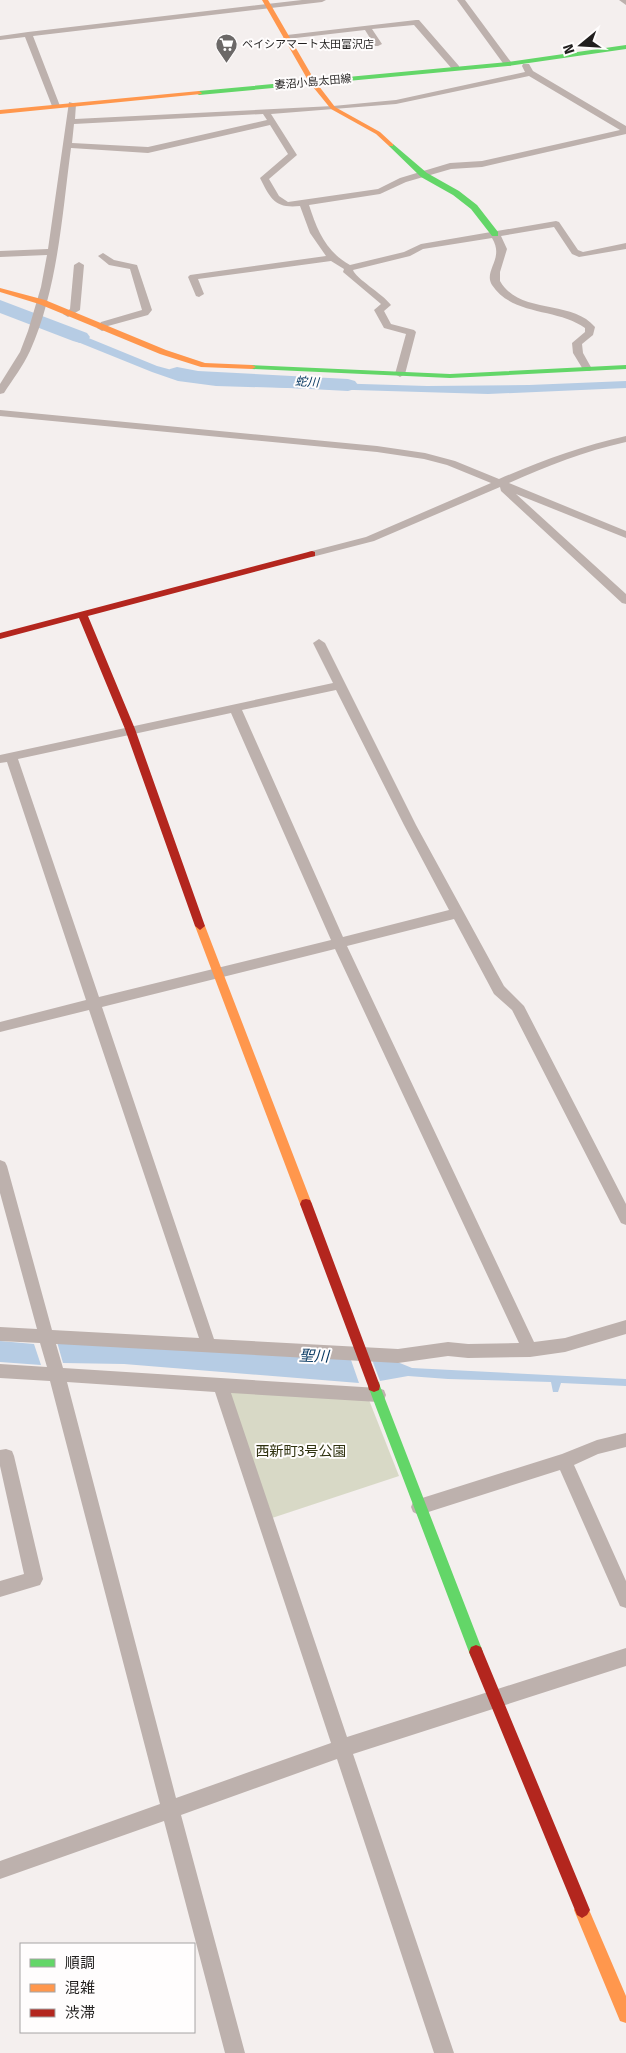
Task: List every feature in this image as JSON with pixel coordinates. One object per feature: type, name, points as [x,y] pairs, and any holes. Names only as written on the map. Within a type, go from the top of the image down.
[{"type":"street","points":[[0,38],[267,3],[322,0]]},
{"type":"street","points":[[461,0],[508,64]]},
{"type":"street","points":[[623,0],[626,3]]},
{"type":"street","points":[[267,3],[312,82],[333,108],[378,133],[424,175],[456,193],[474,207],[496,234],[502,246],[502,254],[494,276],[496,284],[511,297],[534,307],[584,320],[590,326],[590,333],[577,343],[578,353],[587,369]]},
{"type":"street","points":[[287,37],[416,22],[456,68]]},
{"type":"street","points":[[367,28],[378,44]]},
{"type":"street","points":[[28,34],[56,106]]},
{"type":"street","name":"妻沼小島太田線","points":[[0,112],[508,64],[626,47]]},
{"type":"street","points":[[524,62],[530,73],[626,131]]},
{"type":"street","points":[[70,122],[333,108],[396,102],[530,73]]},
{"type":"street","points":[[0,391],[17,368],[42,305],[68,145],[72,104]]},
{"type":"street","points":[[265,111],[293,155],[264,178],[272,193],[281,202],[287,204],[304,204],[380,191],[403,180],[450,166],[482,164],[626,131]]},
{"type":"street","points":[[68,145],[148,150],[272,122]]},
{"type":"street","points":[[304,204],[316,237],[332,258],[349,268],[407,254],[421,247],[556,224],[575,252],[582,255],[626,246]]},
{"type":"street","points":[[0,254],[52,252]]},
{"type":"street","points":[[102,328],[104,324],[145,313],[147,310],[134,267],[112,263],[103,256]]},
{"type":"street","points":[[199,294],[194,277],[332,258]]},
{"type":"street","points":[[68,314],[75,310],[79,264]]},
{"type":"street","points":[[349,268],[348,272],[356,282],[378,293],[386,305],[379,310],[387,326],[411,332],[400,374]]},
{"type":"street","points":[[0,290],[68,314],[176,358],[204,365],[450,376],[626,367]]},
{"type":"street","points":[[0,413],[377,449],[425,456],[463,467],[498,484],[558,506],[626,535]]},
{"type":"street","points":[[0,636],[370,539],[569,454],[626,439]]},
{"type":"street","points":[[498,484],[626,600]]},
{"type":"street","points":[[82,613],[130,730],[217,974],[282,1139],[419,1507],[495,1700],[626,2014]]},
{"type":"street","points":[[319,643],[410,825],[499,990],[517,1006],[626,1218]]},
{"type":"street","points":[[209,1346],[95,1003],[5,758],[340,685]]},
{"type":"street","points":[[235,708],[339,943],[530,1350]]},
{"type":"street","points":[[0,1027],[458,913]]},
{"type":"street","points":[[0,1166],[57,1371],[169,1810],[235,2053]]},
{"type":"street","points":[[0,1334],[48,1339],[209,1346],[362,1356],[398,1356],[448,1349],[530,1350],[565,1346],[626,1327]]},
{"type":"street","points":[[0,1371],[57,1371],[220,1384],[375,1388]]},
{"type":"street","points":[[220,1384],[444,2053]]},
{"type":"street","points":[[419,1507],[564,1461],[597,1447],[626,1440]]},
{"type":"street","points":[[0,1458],[6,1456],[34,1579],[0,1589]]},
{"type":"street","points":[[564,1461],[626,1600]]},
{"type":"street","points":[[0,1870],[342,1748],[626,1657]]},
{"type":"green space","name":"西新町3号公園","points":[[222,1390],[369,1400],[399,1476],[266,1520]]},
{"type":"water","points":[[47,321],[157,366],[194,376],[263,381],[427,386],[529,385],[626,381],[626,388],[488,394],[216,386],[178,381],[152,372],[43,328]]},
{"type":"water","points":[[0,1341],[34,1344],[41,1365],[0,1362]]},
{"type":"water","name":"聖川","points":[[57,1342],[350,1357],[359,1383],[124,1364],[63,1363]]},
{"type":"water","points":[[371,1357],[395,1361],[412,1368],[626,1379],[626,1386],[561,1383],[558,1392],[553,1392],[551,1382],[408,1376],[380,1381]]},
{"type":"waterway","name":"蛇川","points":[[0,306],[80,337]]},
{"type":"waterway","name":"蛇川","points":[[177,373],[198,377],[348,385]]},
{"type":"traffic: fast","points":[[199,93],[508,64],[626,47]]},
{"type":"traffic: fast","points":[[391,145],[424,175],[456,193],[474,207],[495,234]]},
{"type":"traffic: fast","points":[[252,367],[450,376],[626,367]]},
{"type":"traffic: fast","points":[[374,1386],[476,1652]]},
{"type":"traffic: slow","points":[[265,0],[312,82],[333,108],[378,133],[391,145]]},
{"type":"traffic: slow","points":[[0,112],[199,93]]},
{"type":"traffic: slow","points":[[0,290],[42,302],[163,352],[204,365],[252,367]]},
{"type":"traffic: slow","points":[[200,926],[306,1204]]},
{"type":"traffic: slow","points":[[582,1910],[626,2015]]},
{"type":"traffic: jam","points":[[0,636],[312,554]]},
{"type":"traffic: jam","points":[[82,613],[130,729],[200,926]]},
{"type":"traffic: jam","points":[[306,1204],[374,1386]]},
{"type":"traffic: jam","points":[[476,1652],[582,1910]]},
{"type":"place","name":"ベイシアマート太田富沢店","points":[[226,63]]}]
